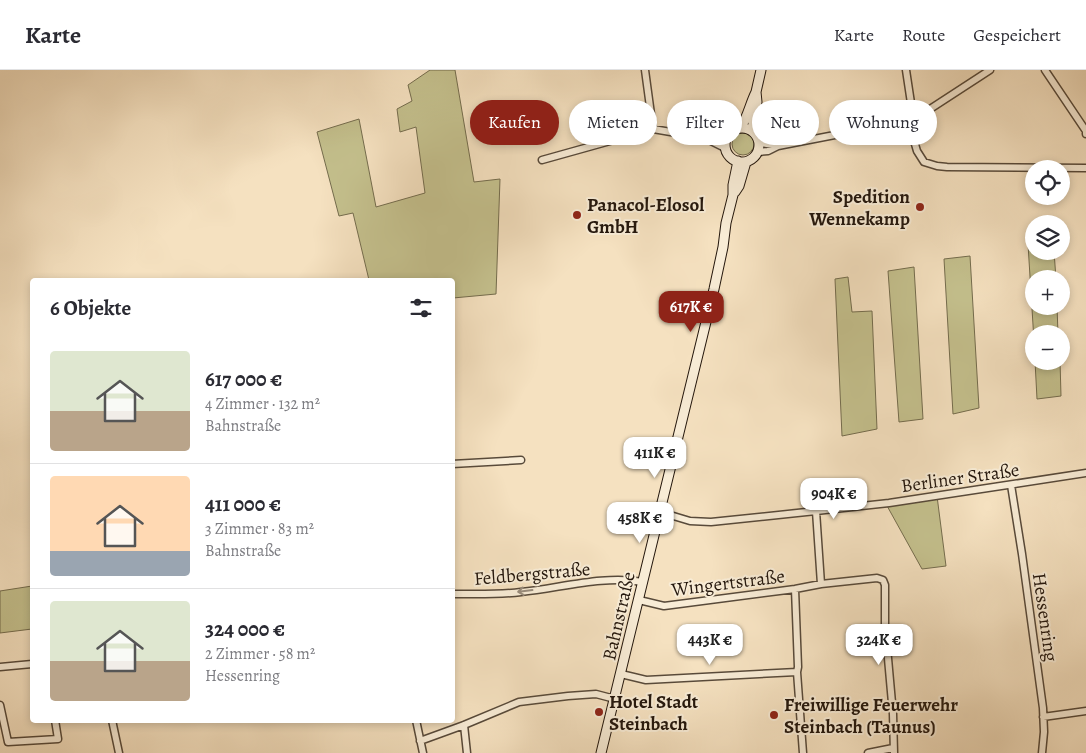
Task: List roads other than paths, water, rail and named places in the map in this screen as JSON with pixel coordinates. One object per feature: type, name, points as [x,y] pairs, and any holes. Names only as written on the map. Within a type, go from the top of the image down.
[{"type":"main road","points":[[742,125],[756,92],[761,70]]},
{"type":"main road","points":[[756,92],[757,100]]},
{"type":"main road","points":[[742,127],[752,130]]},
{"type":"main road","points":[[725,148],[731,158],[742,161],[755,156],[759,147]]},
{"type":"main road","name":"Bahnstraße","points":[[601,753],[714,289],[726,223],[733,195],[739,186],[742,161]]},
{"type":"street","points":[[645,70],[649,100]]},
{"type":"street","points":[[906,70],[911,100]]},
{"type":"street","points":[[937,104],[990,70]]},
{"type":"street","points":[[1045,70],[1086,131],[1086,134]]},
{"type":"street","points":[[759,147],[768,151],[778,146],[829,135]]},
{"type":"street","points":[[542,160],[596,145]]},
{"type":"street","points":[[719,145],[725,148]]},
{"type":"street","points":[[915,145],[924,162],[937,166],[1086,168]]},
{"type":"street","points":[[455,464],[521,460]]},
{"type":"street","name":"Berliner Straße","points":[[660,512],[690,521],[711,522],[918,499],[1086,473]]},
{"type":"street","name":"Hessenring","points":[[1011,485],[1032,622],[1043,717],[1042,753]]},
{"type":"street","points":[[816,511],[820,584]]},
{"type":"street","name":"Wingertstraße","points":[[639,600],[664,606],[820,584],[877,578],[882,580],[885,585],[894,750]]},
{"type":"street","name":"Feldbergstraße","points":[[455,594],[502,594],[585,583],[628,580],[643,582]]},
{"type":"street","points":[[795,589],[797,672],[803,753]]},
{"type":"street","points":[[0,667],[30,664]]},
{"type":"street","points":[[621,674],[646,680],[797,672]]},
{"type":"street","points":[[420,741],[519,702],[596,694],[615,699]]},
{"type":"street","points":[[0,705],[8,742],[58,738],[56,723]]},
{"type":"street","points":[[1043,717],[1086,710]]},
{"type":"street","points":[[113,723],[119,753]]},
{"type":"street","points":[[417,723],[422,753]]},
{"type":"street","points":[[464,725],[468,753]]},
{"type":"street","points":[[868,753],[894,750]]},
{"type":"place","name":"Spedition Wennekamp","points":[[920,207]]},
{"type":"place","name":"Panacol-Elosol GmbH","points":[[577,215]]},
{"type":"place","name":"Hotel Stadt Steinbach","points":[[599,712]]},
{"type":"place","name":"Freiwillige Feuerwehr Steinbach (Taunus)","points":[[774,715]]}]
